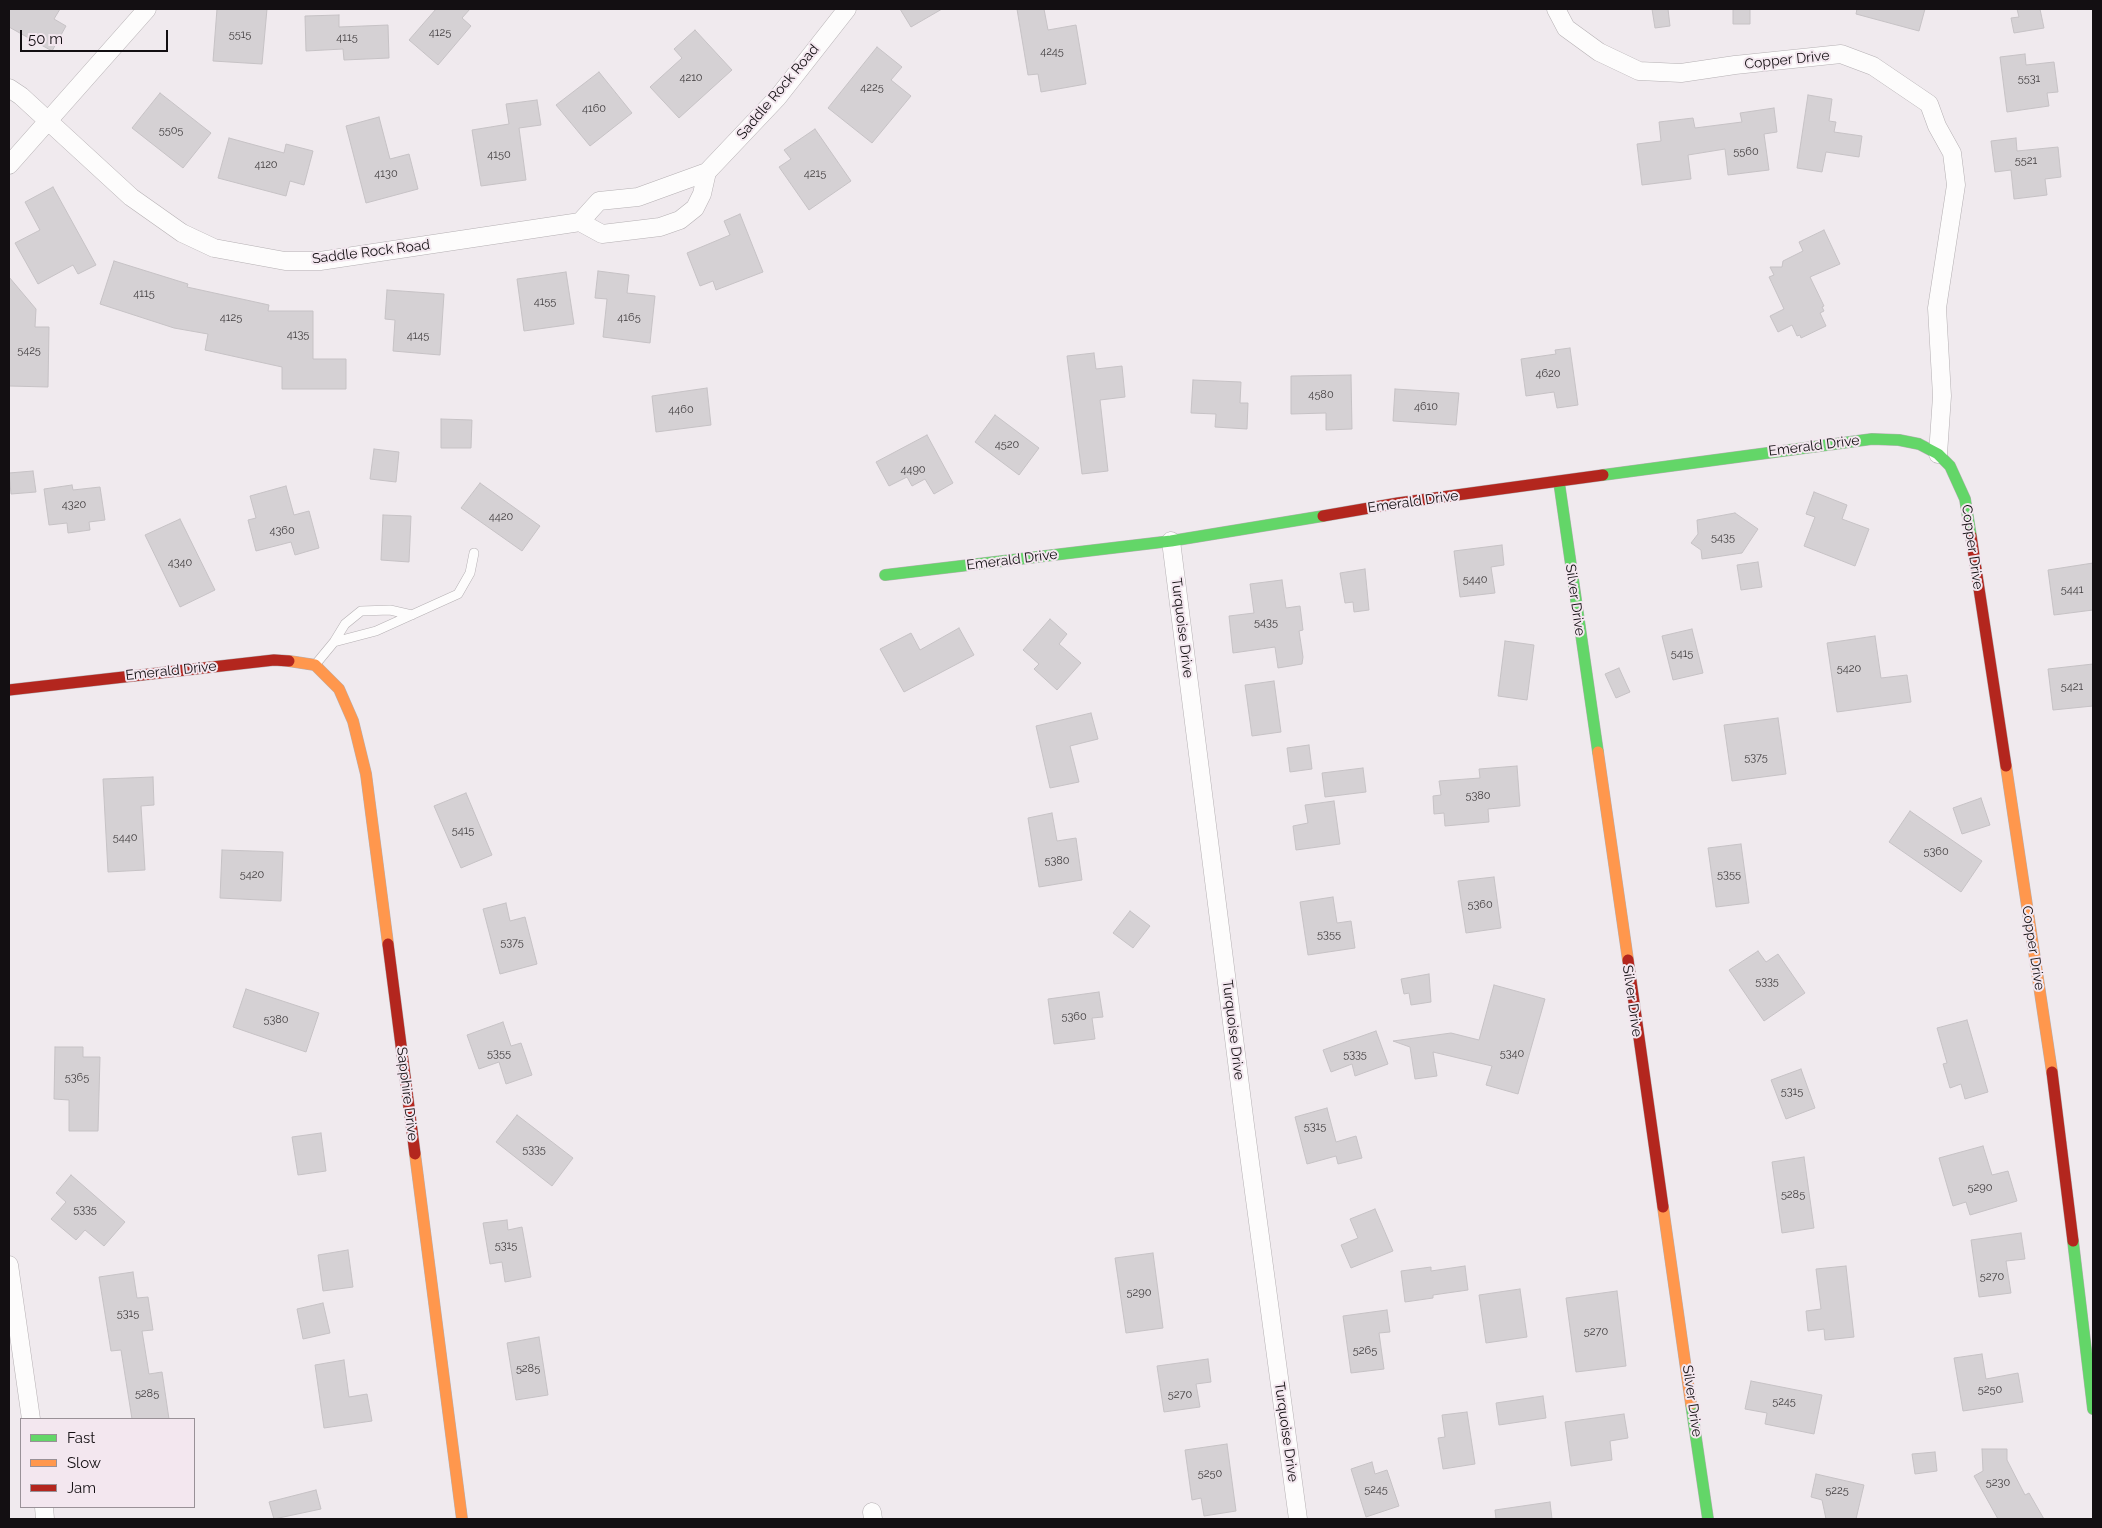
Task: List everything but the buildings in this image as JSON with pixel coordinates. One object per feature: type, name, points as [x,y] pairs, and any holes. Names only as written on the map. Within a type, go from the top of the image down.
[{"type":"street","points":[[9,165],[46,120],[147,9]]},
{"type":"street","name":"Saddle Rock Road","points":[[580,222],[599,201],[638,197],[707,172],[778,97],[847,9]]},
{"type":"street","name":"Copper Drive","points":[[1556,9],[1566,28],[1598,52],[1639,71],[1681,73],[1735,65],[1841,54],[1873,66],[1929,104],[1937,126],[1952,153],[1956,185],[1937,308],[1942,396],[1938,454],[1950,466],[1965,499],[2057,1103],[2093,1409]]},
{"type":"street","name":"Saddle Rock Road","points":[[9,88],[131,197],[157,218],[182,234],[214,248],[285,261],[320,261],[580,222],[602,234],[660,227],[680,220],[695,208],[702,194],[707,172]]},
{"type":"street","name":"Emerald Drive","points":[[885,575],[1171,541],[1398,503],[1872,439],[1909,442],[1938,454]]},
{"type":"street","name":"Silver Drive","points":[[1558,482],[1708,1519]]},
{"type":"street","name":"Turquoise Drive","points":[[1171,541],[1245,1125],[1298,1519]]},
{"type":"street","name":"Emerald Drive","points":[[9,690],[274,660],[297,661],[315,665],[329,676]]},
{"type":"street","name":"Sapphire Drive","points":[[329,676],[347,704],[366,774],[462,1519]]},
{"type":"street","points":[[9,1265],[31,1418]]},
{"type":"lane","points":[[334,642],[376,631],[458,594],[470,574],[474,553]]},
{"type":"lane","points":[[315,665],[334,642],[345,624],[361,611],[390,610],[412,615]]},
{"type":"traffic: fast","points":[[1603,475],[1872,439],[1899,440],[1919,444],[1938,454],[1950,466],[1965,499],[1971,536]]},
{"type":"traffic: fast","points":[[1559,482],[1598,752]]},
{"type":"traffic: fast","points":[[885,575],[1171,541],[1323,516]]},
{"type":"traffic: fast","points":[[2073,1241],[2093,1409]]},
{"type":"traffic: fast","points":[[1691,1404],[1708,1519]]},
{"type":"traffic: slow","points":[[289,661],[315,665],[339,689],[353,721],[366,774],[388,944]]},
{"type":"traffic: slow","points":[[1598,752],[1628,960]]},
{"type":"traffic: slow","points":[[2006,766],[2052,1072]]},
{"type":"traffic: slow","points":[[415,1154],[462,1519]]},
{"type":"traffic: slow","points":[[1663,1207],[1691,1404]]},
{"type":"traffic: jam","points":[[1323,516],[1398,503],[1603,475]]},
{"type":"traffic: jam","points":[[1971,536],[2006,766]]},
{"type":"traffic: jam","points":[[9,690],[274,660],[289,661]]},
{"type":"traffic: jam","points":[[388,944],[415,1154]]},
{"type":"traffic: jam","points":[[1628,960],[1663,1207]]},
{"type":"traffic: jam","points":[[2052,1072],[2073,1241]]}]
